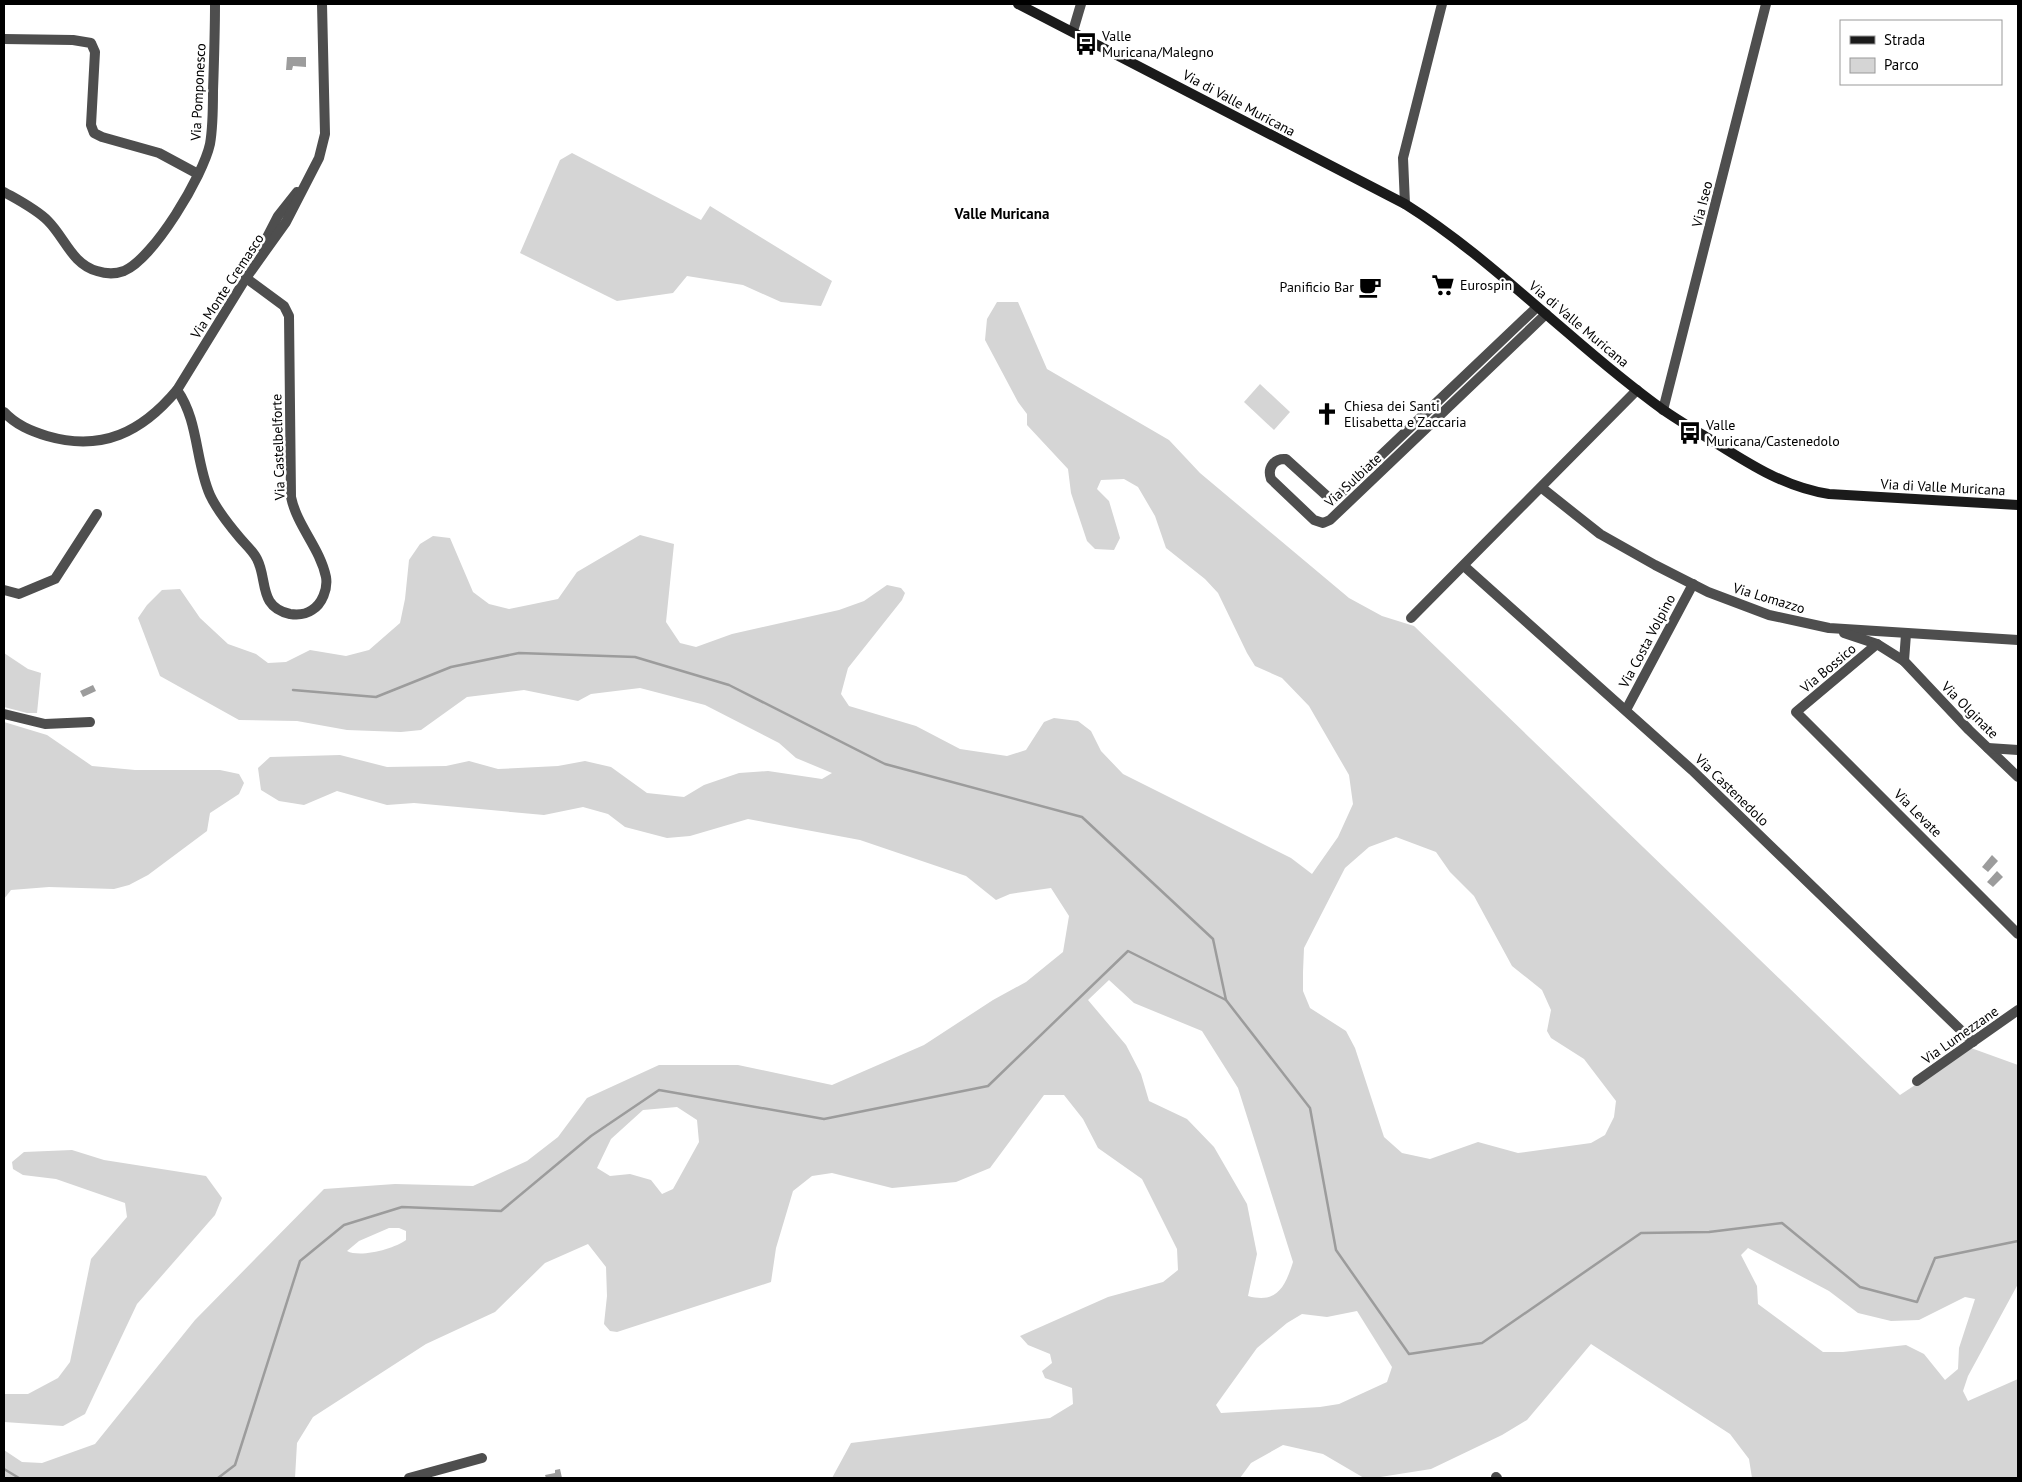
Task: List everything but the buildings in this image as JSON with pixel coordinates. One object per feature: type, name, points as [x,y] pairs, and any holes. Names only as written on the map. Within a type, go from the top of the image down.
[{"type":"street","name":"Via Pomponesco","points":[[4,192],[49,221],[70,251],[85,266],[97,271],[113,273],[123,271],[133,265],[149,249],[174,215],[198,174],[208,150],[211,135],[215,4]]},
{"type":"street","name":"Via Monte Cremasco","points":[[4,412],[16,422],[36,432],[68,441],[97,442],[121,435],[141,423],[164,405],[177,390],[246,278],[278,216],[308,180],[321,153],[325,134],[322,4]]},
{"type":"street","name":"Via di Valle Muricana","points":[[1018,4],[1405,204],[1464,244],[1537,307],[1663,410],[1739,457],[1784,482],[1805,490],[1829,494],[2018,505]]},
{"type":"street","points":[[1073,31],[1081,4]]},
{"type":"street","points":[[1405,204],[1403,158],[1442,4]]},
{"type":"street","name":"Via Iseo","points":[[1663,410],[1766,4]]},
{"type":"street","points":[[4,39],[90,42],[94,46],[95,52],[91,125],[94,132],[102,137],[159,154],[198,174]]},
{"type":"street","name":"Via Castelbelforte","points":[[177,390],[186,403],[211,496],[223,516],[257,559],[269,600],[277,609],[291,614],[305,614],[312,610],[323,597],[326,579],[317,553],[295,511],[291,497],[289,316],[284,306],[246,278]]},
{"type":"street","name":"Via Sulbiate","points":[[1537,307],[1338,497],[1328,497],[1286,459],[1279,459],[1271,466],[1269,473],[1271,479],[1314,520],[1323,522],[1330,520],[1546,314]]},
{"type":"street","points":[[1411,618],[1638,390]]},
{"type":"street","name":"Via Lomazzo","points":[[1542,488],[1600,534],[1693,584],[1746,608],[1829,628],[2018,640]]},
{"type":"street","points":[[4,590],[19,594],[55,579],[97,514]]},
{"type":"street","name":"Via Castenedolo","points":[[1464,566],[1692,770],[1973,1042]]},
{"type":"street","name":"Via Costa Volpino","points":[[1626,710],[1693,584]]},
{"type":"street","name":"Via Olginate","points":[[1829,628],[1877,644],[1904,661],[1968,730],[2018,777]]},
{"type":"street","points":[[1904,661],[1906,634]]},
{"type":"street","name":"Via Bossico","points":[[1796,712],[1877,644]]},
{"type":"street","name":"Via Levate","points":[[1796,712],[2018,934]]},
{"type":"street","points":[[4,714],[45,724],[90,722]]},
{"type":"street","points":[[1988,748],[2018,750]]},
{"type":"street","name":"Via Lumezzane","points":[[1917,1081],[2018,1010]]},
{"type":"street","points":[[408,1478],[482,1458]]},
{"type":"green space","points":[[572,153],[701,220],[710,206],[832,281],[821,306],[781,302],[743,285],[687,276],[673,293],[617,301],[520,253],[560,160]]},
{"type":"green space","points":[[997,302],[1018,302],[1047,369],[1169,440],[1200,473],[1349,598],[1382,616],[1414,626],[1900,1095],[1971,1048],[2018,1065],[2018,1284],[1968,1376],[1963,1391],[1968,1401],[2018,1379],[2018,1478],[1752,1478],[1749,1459],[1730,1434],[1591,1344],[1527,1420],[1502,1435],[1431,1469],[1364,1478],[1323,1454],[1283,1445],[1251,1463],[1240,1478],[832,1478],[851,1443],[1050,1418],[1073,1404],[1072,1388],[1045,1378],[1042,1371],[1052,1363],[1050,1354],[1028,1345],[1020,1336],[1108,1297],[1163,1282],[1178,1270],[1177,1249],[1142,1179],[1098,1148],[1083,1119],[1064,1095],[1044,1095],[990,1168],[956,1182],[892,1188],[832,1173],[812,1176],[793,1191],[776,1248],[771,1282],[617,1332],[610,1331],[604,1324],[607,1296],[606,1267],[588,1244],[545,1263],[495,1312],[426,1344],[313,1417],[297,1443],[295,1478],[4,1478],[4,1450],[22,1462],[42,1463],[95,1444],[195,1320],[324,1189],[395,1184],[473,1186],[527,1161],[558,1137],[587,1098],[659,1065],[738,1065],[832,1085],[924,1045],[993,1000],[1026,982],[1063,952],[1069,916],[1051,888],[1010,894],[996,900],[966,876],[860,840],[748,819],[690,836],[667,838],[625,827],[608,814],[583,807],[544,815],[414,803],[387,805],[337,791],[304,805],[279,801],[261,790],[258,768],[270,757],[340,755],[387,767],[446,766],[469,761],[498,769],[558,766],[585,761],[611,767],[647,793],[684,797],[704,785],[739,773],[768,771],[822,779],[832,773],[796,758],[779,743],[705,705],[640,688],[591,694],[578,701],[524,690],[467,697],[421,730],[401,732],[347,730],[297,721],[239,720],[160,676],[138,618],[147,605],[162,590],[180,589],[200,618],[228,644],[256,654],[268,663],[286,662],[310,650],[346,656],[369,650],[400,623],[405,599],[409,560],[420,544],[433,536],[450,538],[473,592],[489,604],[509,609],[558,599],[577,572],[640,535],[674,544],[666,622],[680,643],[696,647],[732,634],[839,610],[864,601],[887,585],[901,588],[905,593],[902,600],[848,668],[841,694],[849,706],[916,726],[960,749],[1007,756],[1026,750],[1044,722],[1054,718],[1078,721],[1091,731],[1101,751],[1123,774],[1291,858],[1312,874],[1338,837],[1353,804],[1349,775],[1309,706],[1282,678],[1255,666],[1218,593],[1205,579],[1166,548],[1155,516],[1138,487],[1124,479],[1101,480],[1097,489],[1109,501],[1120,538],[1114,550],[1095,549],[1087,541],[1071,493],[1068,469],[1027,425],[1027,414],[1018,402],[985,340],[987,319]],"holes":[[[1396,837],[1436,852],[1450,872],[1474,896],[1512,966],[1542,990],[1551,1010],[1547,1031],[1551,1038],[1584,1059],[1616,1101],[1614,1117],[1605,1135],[1591,1143],[1518,1153],[1478,1142],[1430,1159],[1402,1153],[1384,1137],[1355,1048],[1346,1031],[1310,1008],[1303,991],[1304,948],[1345,868],[1369,847]],[[1109,980],[1134,1003],[1202,1031],[1238,1088],[1293,1262],[1283,1286],[1273,1295],[1266,1298],[1248,1296],[1257,1254],[1247,1204],[1214,1147],[1187,1119],[1149,1101],[1141,1074],[1126,1045],[1088,1000]],[[677,1107],[697,1120],[699,1142],[673,1189],[662,1194],[651,1180],[630,1174],[610,1176],[597,1168],[611,1139],[643,1110]],[[389,1228],[399,1228],[406,1231],[406,1240],[385,1249],[360,1254],[347,1251],[359,1241]],[[1748,1248],[1829,1291],[1858,1313],[1891,1321],[1919,1320],[1965,1297],[1975,1299],[1959,1348],[1958,1369],[1945,1380],[1924,1354],[1906,1345],[1843,1352],[1823,1352],[1758,1304],[1757,1286],[1741,1255]],[[1357,1311],[1392,1367],[1387,1382],[1339,1404],[1320,1407],[1221,1413],[1216,1405],[1257,1348],[1287,1323],[1302,1314],[1327,1317]]]},
{"type":"green space","points":[[1260,384],[1290,412],[1274,430],[1244,402]]},
{"type":"green space","points":[[4,653],[28,669],[41,673],[37,713],[27,713],[4,707]]},
{"type":"green space","points":[[4,722],[47,735],[92,766],[135,770],[220,770],[239,774],[244,783],[239,794],[210,813],[207,831],[148,875],[129,885],[114,889],[49,887],[11,890],[4,899]]},
{"type":"green space","points":[[72,1150],[104,1160],[206,1176],[222,1198],[215,1215],[137,1304],[85,1414],[63,1426],[4,1422],[4,1394],[28,1394],[58,1378],[70,1362],[91,1259],[127,1217],[125,1203],[56,1179],[23,1175],[13,1169],[12,1162],[24,1152]]},
{"type":"shaded area","points":[[287,57],[306,57],[306,67],[293,66],[292,70],[286,70]]},
{"type":"shaded area","points":[[93,685],[96,691],[83,697],[80,691]]},
{"type":"shaded area","points":[[1992,855],[1998,861],[1988,872],[1982,867]]},
{"type":"shaded area","points":[[1997,871],[2003,877],[1993,887],[1987,882]]},
{"type":"shaded area","points":[[560,1469],[562,1478],[546,1478],[545,1475],[555,1473],[555,1470]]},
{"type":"waterway","points":[[293,690],[376,697],[451,667],[519,653],[635,657],[729,685],[885,764],[1082,817],[1213,939],[1226,1000]]},
{"type":"waterway","points":[[218,1478],[235,1465],[300,1261],[344,1225],[402,1207],[501,1211],[591,1136],[659,1090],[824,1119],[988,1086],[1128,951],[1226,1000],[1310,1108],[1336,1250],[1409,1354],[1482,1343],[1641,1233],[1709,1232],[1782,1223],[1860,1287],[1917,1302],[1935,1258],[2018,1241]]},
{"type":"waterway","points":[[4,1469],[19,1478]]},
{"type":"place","name":"Valle Muricana/Malegno","points":[[1086,44]]},
{"type":"place","name":"Eurospin","points":[[1443,285]]},
{"type":"place","name":"Panificio Bar","points":[[1370,287]]},
{"type":"place","name":"Chiesa dei Santi Elisabetta e Zaccaria","points":[[1327,414]]},
{"type":"place","name":"Valle Muricana/Castenedolo","points":[[1690,433]]},
{"type":"district","name":"Valle Muricana","points":[[1002,214]]}]
